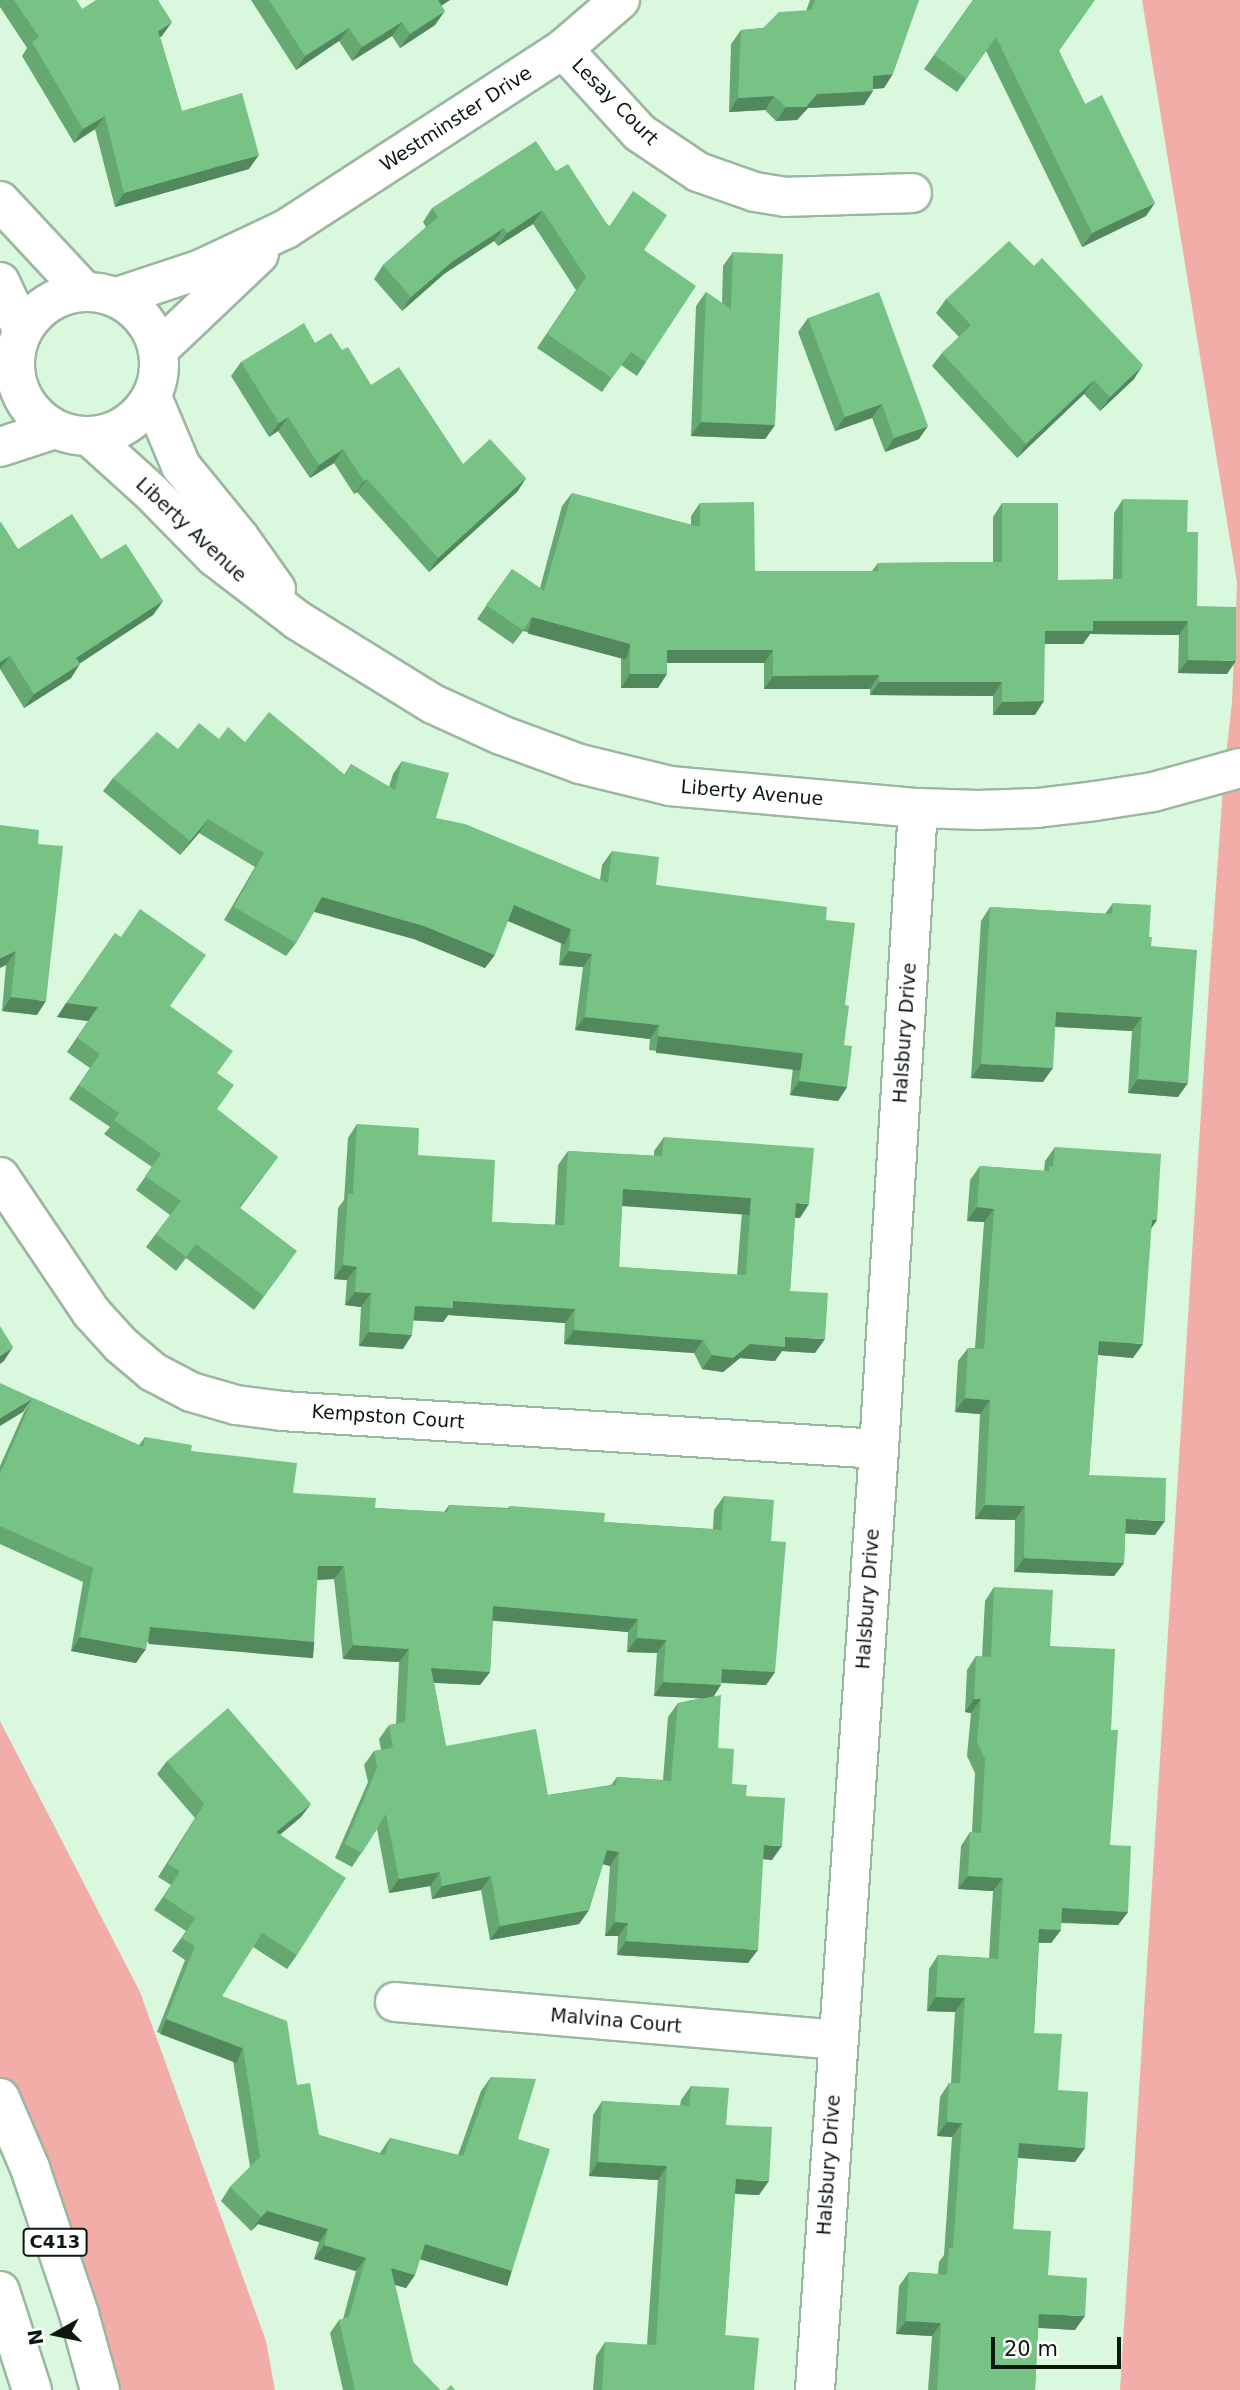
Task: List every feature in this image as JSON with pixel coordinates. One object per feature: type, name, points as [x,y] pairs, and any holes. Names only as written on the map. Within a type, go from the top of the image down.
[{"type":"street","name":"Westminster Drive","points":[[100,294],[201,269],[286,229],[563,49],[620,0]]},
{"type":"street","name":"Lesay Court","points":[[563,49],[640,133],[698,172],[755,192],[785,197],[912,193]]},
{"type":"street","points":[[0,201],[100,294],[134,309],[149,327],[158,350],[159,366],[152,397],[139,414],[124,426],[0,447]]},
{"type":"street","name":"Westminster Drive","points":[[158,350],[286,229]]},
{"type":"street","points":[[0,282],[19,386],[30,408],[71,433]]},
{"type":"street","points":[[12,356],[42,307],[58,298],[100,294]]},
{"type":"street","name":"Liberty Avenue","points":[[152,397],[181,466],[239,537],[297,620]]},
{"type":"street","name":"Liberty Avenue","points":[[71,433],[152,493],[215,556],[297,620],[433,704],[501,735],[580,764],[670,786],[918,808],[1037,808],[1095,801],[1153,792],[1240,768]]},
{"type":"street","name":"Halsbury Drive","points":[[815,2390],[879,1449],[918,808]]},
{"type":"street","name":"Kempston Court","points":[[0,1177],[92,1312],[121,1345],[153,1372],[191,1392],[236,1405],[282,1410],[879,1449]]},
{"type":"street","name":"Malvina Court","points":[[396,2002],[837,2040]]},
{"type":"street","name":"C413","points":[[0,2098],[30,2168],[79,2314],[100,2390]]},
{"type":"street","points":[[0,2291],[32,2390]]},
{"type":"shaded area","points":[[1142,0],[1240,0],[1240,2390],[1120,2390],[1209,986],[1224,773],[1232,702],[1237,583]]},
{"type":"shaded area","points":[[0,1721],[140,1992],[266,2341],[275,2390],[100,2390],[0,2098]]},
{"type":"building","points":[[14,0],[76,0],[82,9],[96,0],[158,0],[172,22],[158,31],[182,111],[242,93],[259,155],[124,193],[105,116],[83,129],[32,42],[39,37]]},
{"type":"building","points":[[269,0],[438,0],[445,11],[410,34],[402,22],[362,47],[349,28],[305,56]]},
{"type":"building","points":[[815,0],[919,0],[893,74],[873,76],[873,91],[817,94],[806,107],[786,107],[774,96],[738,98],[741,30],[763,28],[779,12],[811,10]]},
{"type":"building","points":[[973,0],[1095,0],[1059,51],[1085,104],[1102,95],[1155,203],[1092,233],[996,37],[966,78],[934,55]]},
{"type":"building","points":[[536,141],[556,171],[568,164],[609,227],[633,191],[667,215],[644,250],[696,286],[646,362],[631,352],[612,378],[547,334],[586,277],[542,210],[507,233],[504,228],[453,261],[411,297],[383,265],[438,217],[432,208]]},
{"type":"building","points":[[1009,241],[1034,266],[1042,258],[1143,365],[1110,397],[1094,380],[1026,444],[942,353],[971,325],[946,299]]},
{"type":"building","points":[[733,252],[783,254],[775,425],[701,422],[706,292],[731,309]]},
{"type":"building","points":[[879,292],[928,426],[894,438],[882,404],[845,417],[808,318]]},
{"type":"building","points":[[304,323],[315,343],[331,333],[342,350],[348,347],[371,385],[399,367],[463,464],[490,439],[526,478],[438,558],[367,479],[364,481],[343,449],[319,465],[288,417],[279,423],[241,362]]},
{"type":"building","points":[[572,493],[700,527],[700,503],[754,502],[755,571],[878,571],[878,563],[1002,562],[1002,503],[1058,503],[1058,580],[1122,579],[1123,499],[1188,500],[1187,532],[1198,532],[1197,606],[1236,607],[1236,661],[1188,660],[1188,621],[1093,621],[1093,631],[1045,631],[1044,701],[1002,702],[1002,682],[879,682],[879,675],[773,676],[773,650],[667,650],[667,674],[630,674],[630,644],[532,617],[523,630],[486,605],[512,569],[544,591]]},
{"type":"building","points":[[72,514],[101,559],[126,544],[163,601],[76,658],[80,664],[34,694],[10,656],[0,662],[0,523],[18,549]]},
{"type":"building","points":[[269,712],[345,775],[351,764],[395,790],[402,761],[449,773],[436,818],[465,824],[608,883],[612,851],[659,857],[656,885],[827,907],[826,920],[855,923],[845,1005],[849,1006],[844,1045],[852,1046],[847,1087],[799,1081],[803,1053],[658,1036],[659,1025],[585,1017],[592,954],[569,951],[571,929],[514,905],[495,955],[424,926],[322,897],[296,943],[234,907],[264,853],[208,819],[190,841],[113,778],[157,732],[178,749],[199,723],[219,739],[228,727],[245,742]]},
{"type":"building","points":[[0,825],[39,830],[38,844],[63,846],[46,1001],[11,997],[16,951],[0,958]]},
{"type":"building","points":[[1113,903],[1151,905],[1151,946],[1197,950],[1188,1083],[1138,1079],[1142,1017],[1056,1012],[1053,1068],[981,1064],[990,907],[1112,914]]},
{"type":"building","points":[[140,909],[206,955],[170,1006],[233,1051],[217,1073],[234,1085],[217,1109],[278,1157],[239,1207],[297,1251],[264,1296],[196,1244],[186,1257],[156,1234],[181,1201],[145,1176],[161,1154],[114,1120],[119,1113],[79,1085],[100,1054],[77,1038],[98,1007],[66,1003],[115,933],[121,937]]},
{"type":"building","points":[[357,1124],[419,1128],[418,1155],[495,1160],[492,1222],[564,1225],[568,1151],[662,1156],[664,1137],[814,1148],[809,1204],[796,1203],[790,1291],[828,1293],[825,1339],[785,1337],[785,1347],[750,1344],[733,1358],[712,1355],[703,1340],[574,1330],[575,1309],[453,1301],[453,1308],[415,1306],[412,1335],[369,1332],[371,1293],[355,1292],[357,1267],[343,1265],[348,1194],[353,1194]],"holes":[[[623,1189],[751,1198],[746,1275],[619,1267]]]},
{"type":"building","points":[[1055,1147],[1161,1154],[1157,1220],[1152,1220],[1143,1344],[1099,1341],[1089,1475],[1166,1478],[1165,1521],[1126,1519],[1124,1563],[1024,1558],[1025,1506],[985,1505],[990,1400],[965,1398],[968,1348],[984,1349],[994,1209],[977,1207],[980,1166],[1049,1171],[1049,1166],[1053,1167]]},
{"type":"building","points":[[0,1326],[13,1347],[0,1356]]},
{"type":"building","points":[[0,1383],[33,1398],[0,1418]]},
{"type":"building","points":[[33,1398],[143,1447],[145,1437],[192,1445],[191,1451],[297,1463],[293,1493],[376,1498],[375,1508],[448,1512],[449,1505],[509,1509],[510,1506],[605,1513],[604,1522],[721,1530],[724,1496],[774,1500],[771,1541],[786,1542],[775,1672],[722,1669],[721,1685],[663,1682],[666,1640],[637,1638],[638,1619],[493,1606],[490,1672],[431,1668],[446,1746],[536,1729],[548,1795],[616,1785],[617,1777],[671,1781],[678,1703],[721,1695],[718,1748],[734,1749],[732,1784],[747,1785],[746,1796],[785,1798],[782,1846],[764,1845],[758,1950],[626,1941],[628,1923],[615,1922],[619,1852],[607,1850],[589,1910],[500,1926],[491,1876],[442,1886],[440,1872],[399,1879],[386,1814],[362,1853],[345,1844],[377,1768],[374,1751],[393,1748],[389,1725],[405,1722],[409,1649],[353,1645],[344,1566],[318,1566],[314,1642],[150,1627],[146,1649],[80,1637],[93,1568],[0,1526],[0,1474]]},
{"type":"building","points":[[994,1587],[1053,1590],[1050,1646],[1115,1649],[1111,1730],[1118,1730],[1110,1845],[1131,1846],[1128,1912],[1062,1908],[1061,1930],[1039,1929],[1034,2033],[1062,2034],[1058,2090],[1088,2092],[1085,2148],[1019,2143],[1013,2229],[1051,2231],[1048,2275],[1087,2278],[1085,2316],[1039,2314],[1035,2390],[937,2390],[941,2323],[906,2321],[909,2272],[947,2275],[949,2248],[953,2248],[962,2123],[947,2122],[949,2083],[960,2083],[965,1998],[936,1997],[938,1955],[998,1959],[1003,1878],[968,1876],[970,1832],[981,1833],[985,1759],[977,1742],[981,1699],[974,1699],[976,1656],[991,1657]]},
{"type":"building","points":[[228,1708],[311,1804],[276,1832],[346,1878],[297,1955],[262,1933],[222,1996],[287,2021],[297,2085],[310,2083],[319,2135],[385,2155],[390,2138],[463,2156],[491,2077],[536,2079],[518,2139],[550,2149],[512,2271],[425,2244],[415,2275],[391,2268],[413,2362],[440,2390],[355,2390],[339,2320],[349,2317],[366,2258],[324,2245],[328,2229],[267,2211],[261,2217],[230,2187],[260,2157],[243,2048],[166,2019],[195,1946],[182,1938],[195,1918],[164,1897],[180,1871],[168,1864],[204,1804],[167,1761]]},
{"type":"building","points":[[691,2086],[729,2088],[726,2125],[772,2127],[769,2181],[736,2179],[725,2335],[759,2338],[754,2390],[602,2390],[605,2342],[656,2345],[667,2166],[598,2162],[602,2101],[689,2106]]}]
